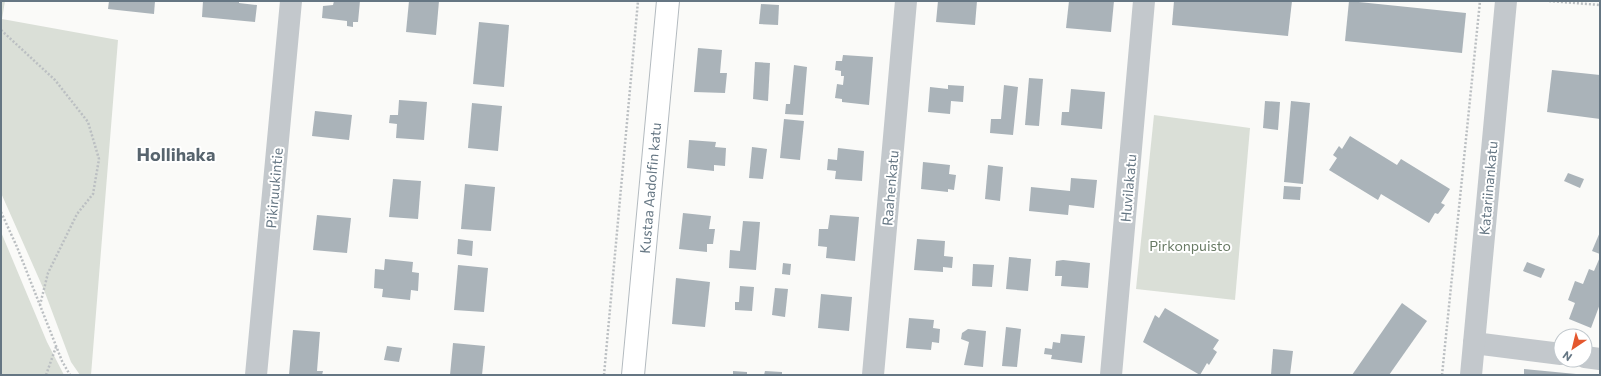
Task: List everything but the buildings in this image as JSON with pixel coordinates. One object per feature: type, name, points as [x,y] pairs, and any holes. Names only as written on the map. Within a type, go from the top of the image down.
[{"type":"main road","name":"Kustaa Aadolfin katu","points":[[633,375],[668,1]]},
{"type":"street","name":"Pikiruukintie","points":[[256,375],[291,1]]},
{"type":"street","name":"Raahenkatu","points":[[873,375],[906,1]]},
{"type":"street","name":"Huvilakatu","points":[[1111,375],[1144,1]]},
{"type":"street","name":"Katariinankatu","points":[[1471,375],[1506,1]]},
{"type":"street","points":[[1474,344],[1553,353]]},
{"type":"path","points":[[604,375],[638,1]]},
{"type":"path","points":[[1442,375],[1480,1]]},
{"type":"path","points":[[1549,1],[1600,6]]},
{"type":"path","points":[[1,30],[55,80],[88,122],[100,159],[93,194],[77,214],[48,273],[40,305]]},
{"type":"path","points":[[1,212],[17,247],[62,361],[70,375]]},
{"type":"path","points":[[46,375],[56,346]]},
{"type":"green space","points":[[1,1],[5,1],[2,19],[118,40],[91,375],[80,375],[71,362],[44,290],[1,193]]},
{"type":"green space","name":"Pirkonpuisto","points":[[1154,115],[1250,128],[1235,300],[1136,289]]},
{"type":"green space","points":[[1,232],[47,342],[64,375],[1,375]]},
{"type":"district","name":"Hollihaka","points":[[176,154]]}]
